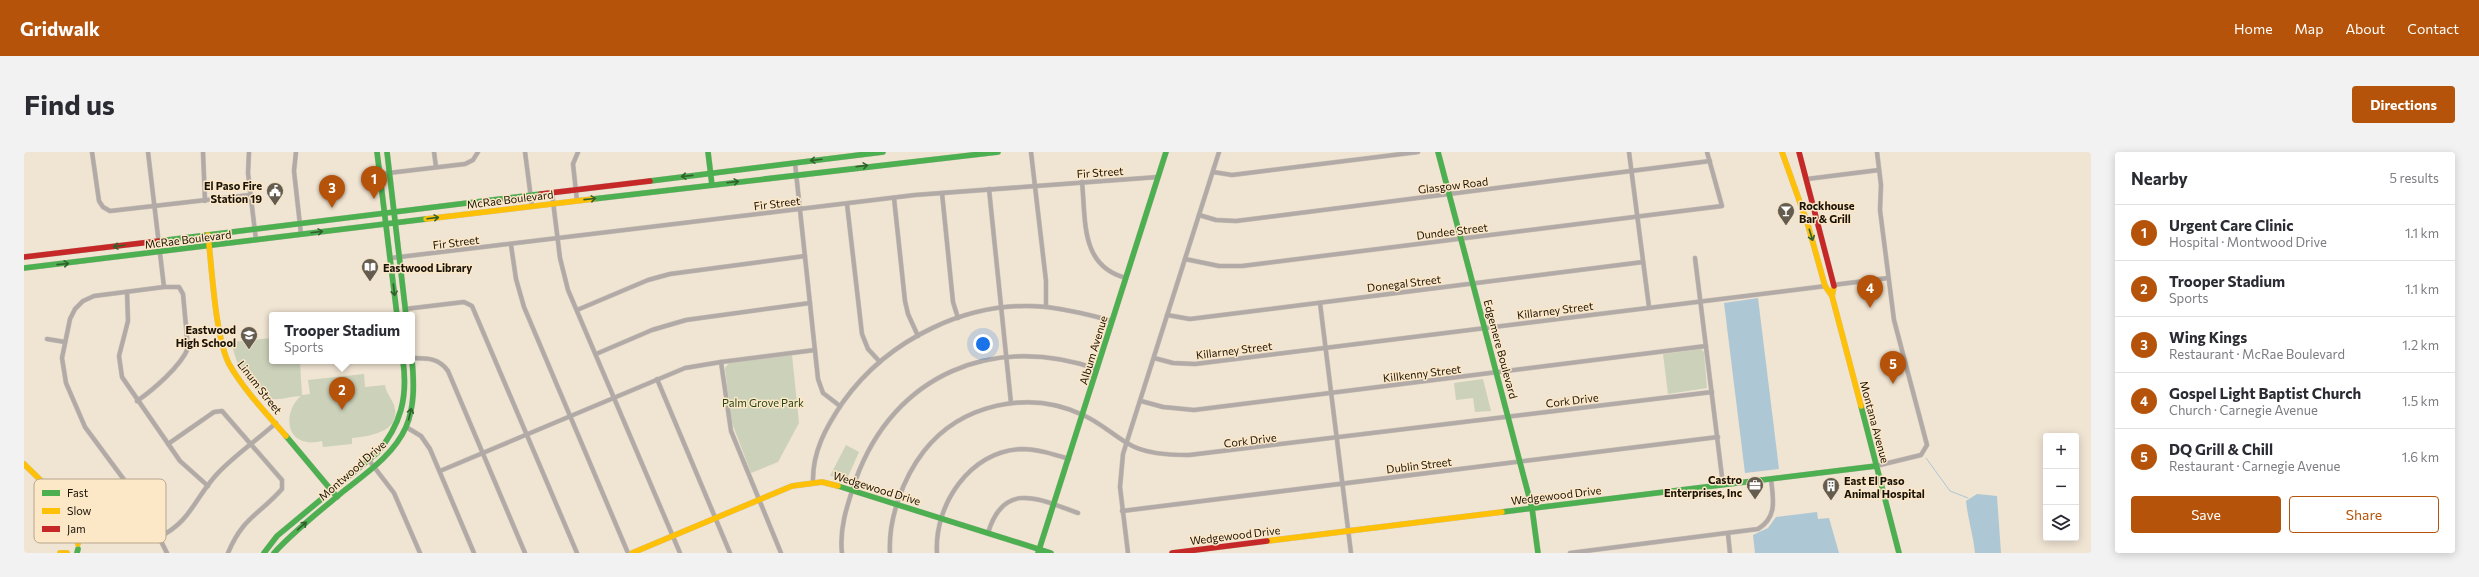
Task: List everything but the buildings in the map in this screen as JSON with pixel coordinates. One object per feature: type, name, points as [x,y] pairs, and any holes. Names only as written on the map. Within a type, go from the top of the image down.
[{"type":"main road","points":[[377,152],[398,312]]},
{"type":"main road","points":[[387,152],[406,312]]},
{"type":"main road","points":[[708,152],[712,185]]},
{"type":"main road","name":"McRae Boulevard","points":[[24,257],[883,152]]},
{"type":"main road","name":"McRae Boulevard","points":[[24,268],[712,185],[932,155],[998,152]]},
{"type":"main road","name":"Album Avenue","points":[[1039,551],[1166,152]]},
{"type":"main road","name":"Edgemere Boulevard","points":[[1438,152],[1532,508],[1538,553]]},
{"type":"main road","name":"Montana Avenue","points":[[1782,152],[1808,225],[1825,286],[1832,296],[1899,553]]},
{"type":"main road","name":"Montana Avenue","points":[[1799,152],[1834,285],[1832,296]]},
{"type":"main road","points":[[344,219],[345,229]]},
{"type":"main road","points":[[279,226],[280,237]]},
{"type":"main road","name":"Linum Street","points":[[208,235],[221,336],[226,356],[232,369],[337,497]]},
{"type":"main road","name":"Montwood Drive","points":[[264,553],[277,536],[368,459],[387,441],[400,417],[406,391],[403,364]]},
{"type":"main road","name":"Montwood Drive","points":[[274,553],[284,542],[374,466],[392,448],[406,427],[413,394],[412,364]]},
{"type":"main road","points":[[24,464],[39,479]]},
{"type":"main road","name":"Wedgewood Drive","points":[[1172,553],[1876,466]]},
{"type":"main road","name":"Wedgewood Drive","points":[[632,553],[792,486],[813,483],[826,483],[853,490],[988,533],[1039,551],[1051,553]]},
{"type":"main road","points":[[60,553],[67,553]]},
{"type":"street","points":[[92,152],[98,198],[103,207],[113,212],[250,195]]},
{"type":"street","points":[[148,152],[164,287]]},
{"type":"street","points":[[203,152],[202,170],[205,201]]},
{"type":"street","points":[[249,152],[248,173],[256,240]]},
{"type":"street","points":[[296,152],[294,171],[301,234]]},
{"type":"street","points":[[434,152],[436,167]]},
{"type":"street","points":[[380,174],[465,164],[473,160],[478,152]]},
{"type":"street","points":[[526,152],[532,206]]},
{"type":"street","points":[[577,201],[573,164],[578,152]]},
{"type":"street","points":[[1032,152],[1047,294],[1046,307]]},
{"type":"street","points":[[1128,553],[1122,511],[1120,478],[1127,443],[1219,152]]},
{"type":"street","points":[[1213,172],[1232,175],[1418,152]]},
{"type":"street","points":[[1629,152],[1649,307]]},
{"type":"street","points":[[1707,152],[1710,161]]},
{"type":"street","points":[[1877,152],[1880,210],[1888,278]]},
{"type":"street","name":"Glasgow Road","points":[[1199,215],[1230,221],[1710,161]]},
{"type":"street","name":"Dundee Street","points":[[1185,259],[1208,265],[1232,267],[1722,206],[1710,161]]},
{"type":"street","points":[[795,163],[815,350],[821,388],[827,397],[840,406]]},
{"type":"street","points":[[1807,179],[1879,170]]},
{"type":"street","name":"Fir Street","points":[[391,258],[511,245],[894,198],[1035,185],[1158,177]]},
{"type":"street","points":[[1082,182],[1092,253],[1106,270],[1126,278]]},
{"type":"street","points":[[989,189],[1011,403]]},
{"type":"street","points":[[552,192],[565,280],[680,553]]},
{"type":"street","points":[[942,193],[953,302],[958,318]]},
{"type":"street","points":[[894,198],[905,301],[908,314],[918,336]]},
{"type":"street","points":[[847,204],[862,334],[868,350],[880,362]]},
{"type":"street","points":[[511,245],[516,279],[524,307],[628,553]]},
{"type":"street","points":[[577,310],[648,280],[670,274],[805,256]]},
{"type":"street","points":[[1696,258],[1723,485]]},
{"type":"street","name":"Donegal Street","points":[[1167,315],[1190,319],[1643,262]]},
{"type":"street","name":"Killarney Street","points":[[1154,358],[1188,365],[1888,278]]},
{"type":"street","name":"Wedgewood Drive","points":[[1876,466],[1921,455],[1926,448],[1894,320],[1888,278]]},
{"type":"street","points":[[123,479],[86,427],[64,376],[62,358],[72,314],[83,301],[94,296],[176,286],[183,292],[188,348],[185,356],[151,391],[137,400]]},
{"type":"street","points":[[127,292],[129,315],[120,349],[119,367],[124,381],[185,468],[208,486]]},
{"type":"street","points":[[406,312],[464,302],[470,304],[577,553]]},
{"type":"street","points":[[1320,303],[1351,553]]},
{"type":"street","points":[[596,354],[652,330],[686,320],[810,304]]},
{"type":"street","points":[[813,483],[814,457],[840,406],[856,385],[880,362],[918,336],[958,318],[1001,308],[1046,307],[1112,321]]},
{"type":"street","points":[[47,339],[65,342]]},
{"type":"street","name":"Killkenny Street","points":[[1141,401],[1163,407],[1194,410],[1706,346]]},
{"type":"street","points":[[440,471],[689,367],[815,350]]},
{"type":"street","points":[[842,553],[842,530],[853,490],[865,457],[878,434],[892,415],[910,397],[930,383],[955,370],[978,361],[1034,355],[1056,358],[1097,369]]},
{"type":"street","points":[[415,359],[432,359],[446,368],[525,553]]},
{"type":"street","points":[[721,362],[730,431],[781,553]]},
{"type":"street","points":[[657,380],[730,553]]},
{"type":"street","name":"Cork Drive","points":[[890,553],[891,527],[898,504],[915,463],[941,433],[954,423],[973,413],[1011,403],[1042,403],[1083,414],[1127,443],[1149,451],[1189,455],[1712,392]]},
{"type":"street","points":[[168,444],[219,410],[226,413],[282,480],[283,486],[248,519],[236,536],[228,553]]},
{"type":"street","points":[[166,533],[183,522],[208,486],[222,469],[276,423]]},
{"type":"street","points":[[406,427],[416,432],[428,444],[474,553]]},
{"type":"street","name":"Dublin Street","points":[[1122,511],[1718,437]]},
{"type":"street","points":[[937,553],[938,535],[953,493],[960,481],[974,467],[991,457],[1013,450],[1028,450],[1069,459]]},
{"type":"street","points":[[368,459],[394,493],[420,553]]},
{"type":"street","points":[[1570,553],[1754,530],[1767,522],[1773,510],[1771,479]]},
{"type":"street","points":[[988,533],[997,510],[1012,499],[1028,497],[1078,512]]},
{"type":"street","points":[[1728,534],[1730,553]]},
{"type":"street","points":[[162,543],[167,553]]},
{"type":"green space","points":[[269,338],[269,364],[300,364],[302,395],[310,394],[308,380],[364,374],[365,387],[385,385],[394,405],[395,414],[393,421],[389,427],[383,431],[367,436],[352,438],[352,444],[323,447],[322,441],[309,442],[299,439],[294,435],[289,422],[292,408],[301,396],[273,399],[257,391],[250,384],[240,368],[233,350],[232,342]]},
{"type":"green space","points":[[1701,349],[1704,352],[1707,388],[1668,394],[1663,354]]},
{"type":"green space","name":"Palm Grove Park","points":[[792,355],[799,423],[778,462],[751,473],[731,420],[725,368],[729,363]]},
{"type":"green space","points":[[1483,379],[1491,411],[1475,412],[1473,398],[1456,400],[1454,383]]},
{"type":"green space","points":[[846,445],[859,452],[847,479],[830,476]]},
{"type":"water","points":[[1758,298],[1779,469],[1745,473],[1724,303]]},
{"type":"water","points":[[1977,494],[1997,496],[2001,553],[1975,553],[1966,501]]},
{"type":"water","points":[[1817,512],[1818,519],[1829,518],[1839,553],[1755,553],[1753,535],[1768,528],[1776,517]]},
{"type":"waterway","points":[[1926,458],[1950,491],[1968,498]]},
{"type":"traffic: fast","points":[[377,152],[397,312]]},
{"type":"traffic: fast","points":[[387,152],[406,312]]},
{"type":"traffic: fast","points":[[708,152],[712,185]]},
{"type":"traffic: fast","points":[[650,181],[883,152]]},
{"type":"traffic: fast","points":[[593,199],[998,152]]},
{"type":"traffic: fast","points":[[1038,553],[1166,152]]},
{"type":"traffic: fast","points":[[1438,152],[1532,508],[1538,553]]},
{"type":"traffic: fast","points":[[159,241],[541,194]]},
{"type":"traffic: fast","points":[[24,268],[426,219]]},
{"type":"traffic: fast","points":[[264,553],[277,536],[377,453],[392,432],[401,410],[404,387],[403,364]]},
{"type":"traffic: fast","points":[[274,553],[308,520],[380,462],[395,446],[406,427],[411,411],[413,385],[412,364]]},
{"type":"traffic: fast","points":[[1861,406],[1899,553]]},
{"type":"traffic: fast","points":[[286,436],[337,497]]},
{"type":"traffic: fast","points":[[1502,512],[1876,466]]},
{"type":"traffic: fast","points":[[838,486],[1051,553]]},
{"type":"traffic: fast","points":[[77,553],[78,549]]},
{"type":"traffic: slow","points":[[1782,152],[1808,225],[1825,286],[1832,296]]},
{"type":"traffic: slow","points":[[426,219],[593,199]]},
{"type":"traffic: slow","points":[[208,235],[217,320],[224,352],[229,364],[241,383],[286,436]]},
{"type":"traffic: slow","points":[[1834,286],[1832,296],[1861,406]]},
{"type":"traffic: slow","points":[[24,464],[39,479]]},
{"type":"traffic: slow","points":[[632,553],[792,486],[822,482],[838,486]]},
{"type":"traffic: slow","points":[[1267,541],[1502,512]]},
{"type":"traffic: slow","points":[[60,553],[67,553]]},
{"type":"traffic: jam","points":[[1799,152],[1834,286]]},
{"type":"traffic: jam","points":[[541,194],[650,181]]},
{"type":"traffic: jam","points":[[24,257],[159,241]]},
{"type":"traffic: jam","points":[[1172,553],[1267,541]]},
{"type":"place","name":"Urgent Care Clinic","points":[[374,199]]},
{"type":"place","name":"El Paso Fire Station 19","points":[[275,206]]},
{"type":"place","name":"Wing Kings","points":[[332,208]]},
{"type":"place","name":"Rockhouse Bar & Grill","points":[[1786,226]]},
{"type":"place","name":"Eastwood Library","points":[[370,282]]},
{"type":"place","name":"Gospel Light Baptist Church","points":[[1870,308]]},
{"type":"place","name":"Eastwood High School","points":[[249,350]]},
{"type":"place","name":"DQ Grill & Chill","points":[[1893,384]]},
{"type":"place","name":"Trooper Stadium","points":[[342,410]]},
{"type":"place","name":"Castro Enterprises, Inc","points":[[1755,500]]},
{"type":"place","name":"East El Paso Animal Hospital","points":[[1831,501]]}]
